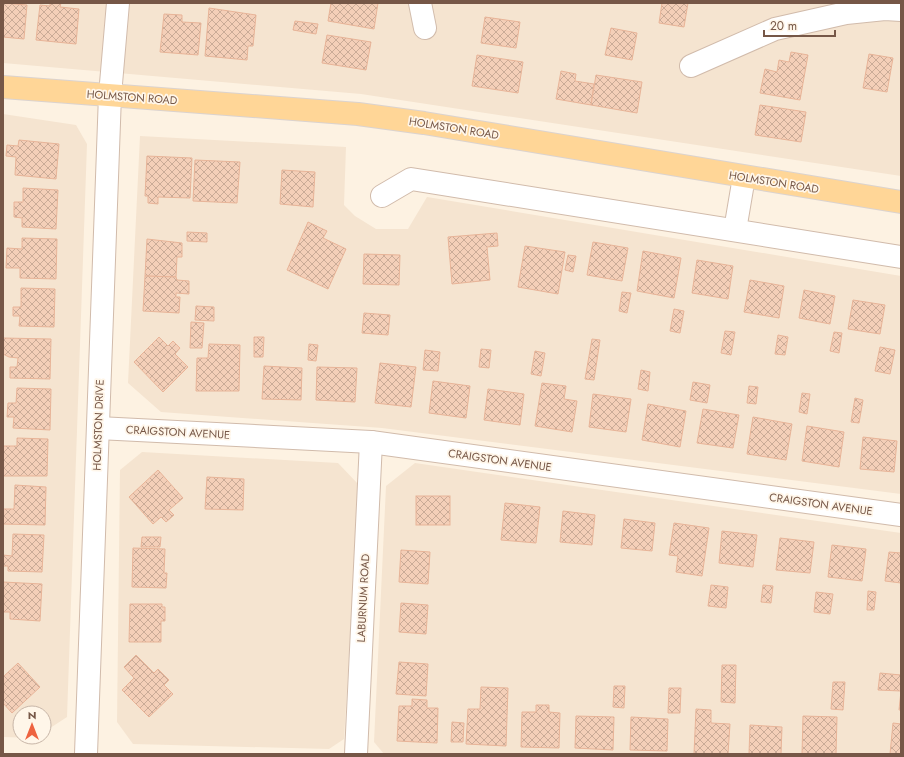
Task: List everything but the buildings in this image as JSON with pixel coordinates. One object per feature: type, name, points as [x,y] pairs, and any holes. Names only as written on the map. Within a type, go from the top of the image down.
[{"type":"main road","name":"HOLMSTON ROAD","points":[[3,88],[358,114],[409,121],[901,202]]},
{"type":"street","name":"HOLMSTON DRIVE","points":[[86,754],[110,95],[118,3]]},
{"type":"street","points":[[420,3],[425,28]]},
{"type":"street","points":[[691,66],[775,28],[846,13],[886,9],[901,10]]},
{"type":"street","points":[[735,230],[744,177]]},
{"type":"street","points":[[382,196],[411,179],[901,257]]},
{"type":"street","name":"CRAIGSTON AVENUE","points":[[98,428],[371,442],[901,515]]},
{"type":"street","name":"LABURNUM ROAD","points":[[356,754],[371,442]]},
{"type":"shaded area","points":[[3,3],[901,3],[901,176],[361,94],[3,63]]},
{"type":"shaded area","points":[[3,114],[76,125],[87,144],[67,717],[52,727],[52,705],[12,705],[12,737],[3,737]]},
{"type":"shaded area","points":[[140,136],[346,147],[344,205],[355,216],[376,229],[408,229],[427,197],[901,276],[901,494],[382,428],[161,412],[128,383]]},
{"type":"shaded area","points":[[142,452],[338,463],[359,485],[344,739],[329,749],[133,744],[117,722],[120,470]]},
{"type":"shaded area","points":[[415,463],[901,533],[901,754],[384,754],[374,742],[386,486]]}]
